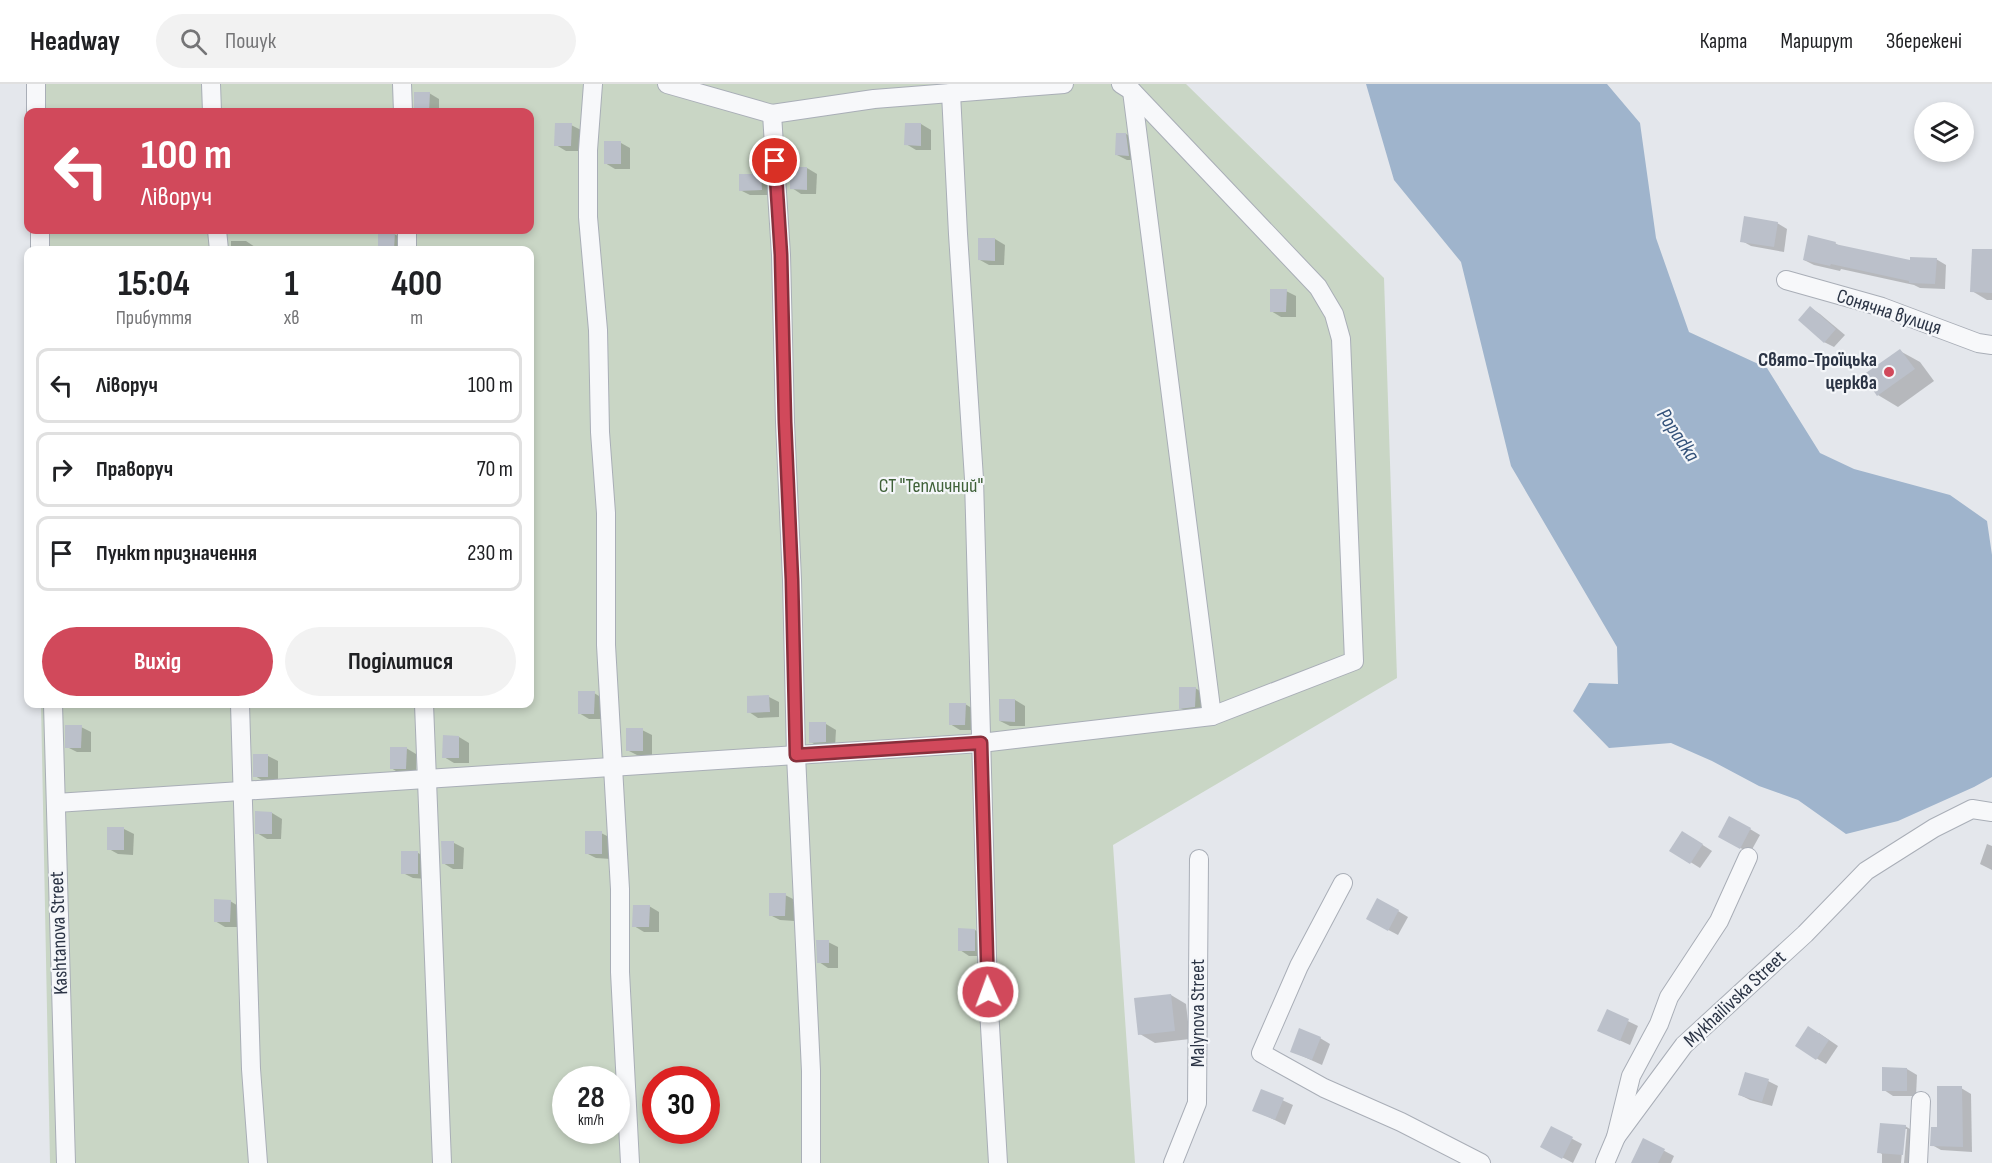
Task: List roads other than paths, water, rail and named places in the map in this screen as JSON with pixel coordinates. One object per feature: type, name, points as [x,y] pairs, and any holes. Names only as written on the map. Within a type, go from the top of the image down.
[{"type":"street","points":[[36,84],[36,108]]},
{"type":"street","points":[[211,84],[212,108]]},
{"type":"street","points":[[402,84],[403,108]]},
{"type":"street","points":[[593,84],[588,150],[588,217],[598,330],[600,432],[606,513],[606,645],[620,889],[620,972],[630,1163]]},
{"type":"street","points":[[667,84],[772,114],[874,99],[1064,84]]},
{"type":"street","points":[[56,803],[981,743],[1212,716],[1354,661],[1341,339],[1334,315],[1318,287],[1127,87]]},
{"type":"street","points":[[1127,87],[1212,716]]},
{"type":"street","points":[[951,93],[974,478],[988,992],[998,1163]]},
{"type":"street","points":[[772,114],[781,255],[796,755],[811,1071],[811,1163]]},
{"type":"street","name":"Сонячна вулиця","points":[[1786,280],[1882,307],[1978,343],[1992,345]]},
{"type":"street","name":"Kashtanova Street","points":[[53,708],[66,1163]]},
{"type":"street","points":[[240,708],[251,1069],[258,1163]]},
{"type":"street","points":[[424,708],[442,1163]]},
{"type":"street","name":"Mykhailivska Street","points":[[1616,1137],[1684,1045],[1805,934],[1866,871],[1934,828],[1972,809],[1992,812]]},
{"type":"street","name":"Mykhailivska Street","points":[[1605,1163],[1616,1137],[1631,1076],[1659,1024],[1669,997],[1719,921],[1748,857]]},
{"type":"street","name":"Malynova Street","points":[[1173,1163],[1197,1103],[1199,859]]},
{"type":"street","points":[[1343,883],[1299,966],[1261,1053],[1324,1088],[1401,1122],[1481,1163]]},
{"type":"street","points":[[1918,1163],[1921,1101]]},
{"type":"water","name":"Popadka","points":[[1366,84],[1607,84],[1640,123],[1656,238],[1689,332],[1767,368],[1820,453],[1854,469],[1950,495],[1987,521],[1992,555],[1992,777],[1898,821],[1846,834],[1798,800],[1759,786],[1712,761],[1671,743],[1609,748],[1573,711],[1589,683],[1618,684],[1617,647],[1511,466],[1461,262],[1394,180]]},
{"type":"place","name":"Свято-Троїцька церква","points":[[1889,372]]},
{"type":"park label","name":"СТ \"Тепличний\"","points":[[931,486]]}]
